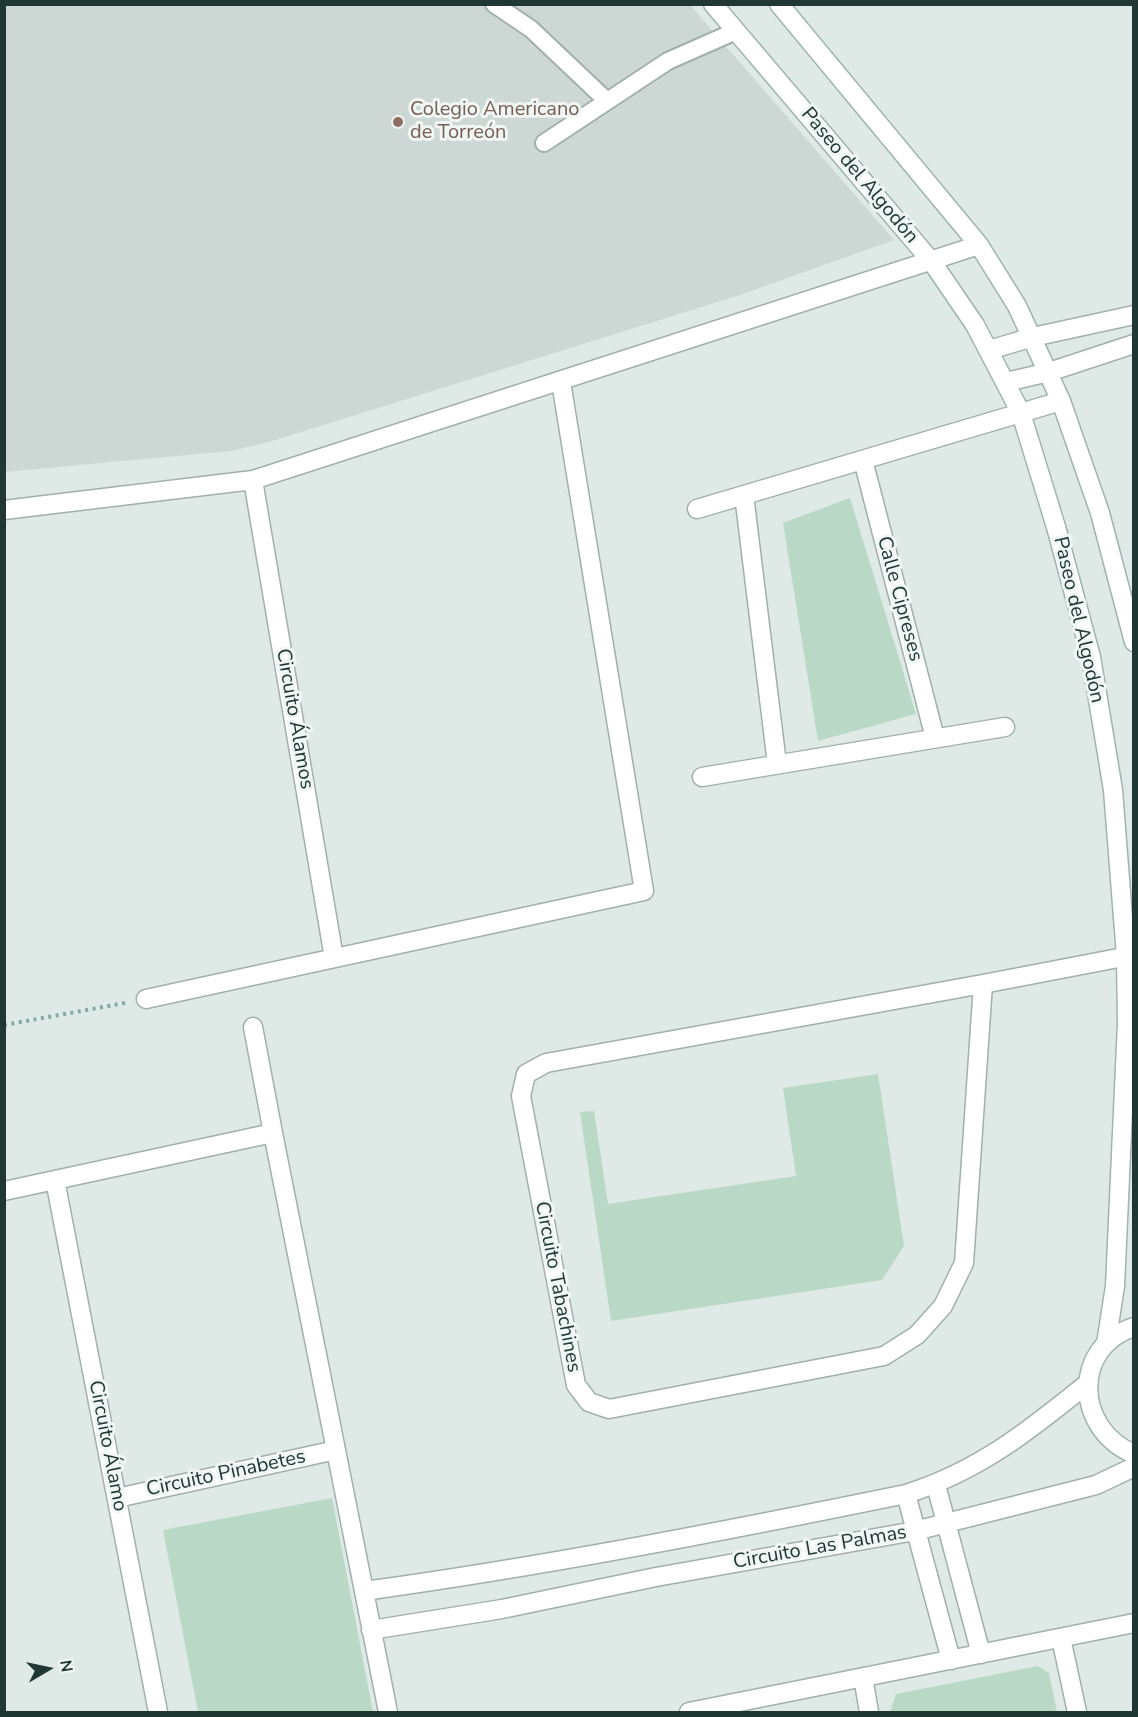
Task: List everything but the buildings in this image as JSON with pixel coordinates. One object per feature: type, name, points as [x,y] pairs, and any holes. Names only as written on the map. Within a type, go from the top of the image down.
[{"type":"street","name":"Paseo del Algodón","points":[[713,4],[932,262],[989,350],[1021,413],[1056,526],[1091,657],[1113,790],[1130,955],[1127,1023],[1126,1197],[1106,1344]]},
{"type":"street","points":[[778,4],[979,244],[1033,337],[1061,401],[1100,513],[1134,642]]},
{"type":"street","points":[[4,510],[253,480],[932,262],[979,244]]},
{"type":"street","points":[[989,350],[1033,337],[1134,315]]},
{"type":"street","points":[[1006,382],[1048,372],[1134,344]]},
{"type":"street","points":[[147,999],[644,891],[561,382]]},
{"type":"street","points":[[697,508],[1061,401]]},
{"type":"street","name":"Calle Cipreses","points":[[863,460],[935,738]]},
{"type":"street","name":"Circuito Álamos","points":[[253,480],[334,958]]},
{"type":"street","points":[[744,495],[777,764]]},
{"type":"street","points":[[702,777],[1005,727]]},
{"type":"street","name":"Circuito Tabachines","points":[[983,984],[964,1263],[943,1306],[917,1335],[884,1356],[609,1409],[589,1402],[576,1385],[521,1096],[526,1074],[546,1063],[1130,955]]},
{"type":"street","points":[[253,1027],[388,1713]]},
{"type":"street","points":[[4,1191],[273,1133]]},
{"type":"street","name":"Circuito Álamo","points":[[55,1180],[158,1713]]},
{"type":"street","points":[[1134,1327],[1124,1330],[1106,1344],[1094,1362],[1088,1383],[1089,1402],[1094,1420],[1105,1436],[1134,1454]]},
{"type":"street","name":"Circuito Las Palmas","points":[[364,1591],[495,1573],[649,1546],[906,1494],[936,1485],[984,1460],[1023,1436],[1088,1383]]},
{"type":"street","name":"Circuito Pinabetes","points":[[117,1498],[336,1450]]},
{"type":"street","name":"Circuito Las Palmas","points":[[371,1630],[502,1609],[656,1577],[915,1531],[1096,1485],[1134,1467]]},
{"type":"street","points":[[936,1485],[981,1654]]},
{"type":"street","points":[[906,1494],[951,1660]]},
{"type":"street","points":[[649,1546],[656,1577]]},
{"type":"street","points":[[689,1713],[1134,1623]]},
{"type":"street","points":[[1061,1638],[1077,1713]]},
{"type":"street","points":[[863,1677],[869,1713]]},
{"type":"lane","points":[[494,4],[531,29],[607,101]]},
{"type":"lane","points":[[544,143],[668,61],[736,31]]},
{"type":"path","points":[[4,1025],[147,999]]},
{"type":"shaded area","name":"Colegio Americano de Torreón","points":[[5,5],[690,5],[894,240],[737,296],[269,442],[230,451],[5,472]]},
{"type":"green space","points":[[850,498],[916,714],[818,741],[783,523]]},
{"type":"green space","points":[[878,1074],[904,1246],[882,1280],[611,1321],[580,1112],[594,1111],[608,1204],[796,1176],[783,1088]]},
{"type":"green space","points":[[332,1498],[373,1712],[198,1712],[163,1530]]},
{"type":"green space","points":[[1038,1666],[1049,1673],[1057,1712],[890,1712],[896,1694]]},
{"type":"place","name":"Colegio Americano de Torreón","points":[[398,122]]}]
